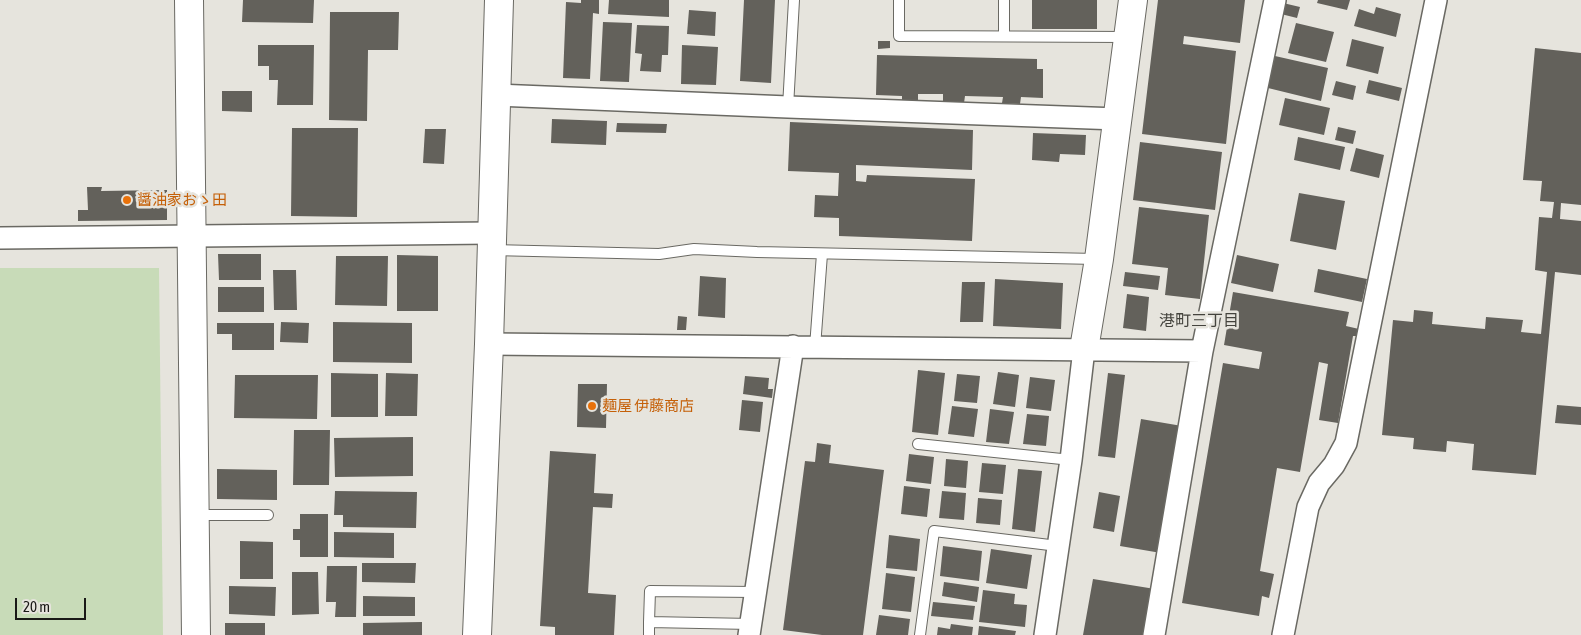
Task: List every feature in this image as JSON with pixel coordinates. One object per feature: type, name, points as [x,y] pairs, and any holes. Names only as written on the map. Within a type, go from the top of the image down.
[{"type":"street","points":[[189,0],[196,635]]},
{"type":"street","points":[[477,635],[489,344],[498,0]]},
{"type":"street","points":[[1045,635],[1071,460],[1084,349],[1099,259],[1133,0]]},
{"type":"street","points":[[1154,635],[1202,351],[1275,0]]},
{"type":"street","points":[[1282,635],[1308,507],[1319,483],[1334,465],[1346,443],[1436,0]]},
{"type":"street","points":[[496,95],[1118,119]]},
{"type":"street","points":[[0,238],[191,236],[492,241]]},
{"type":"street","points":[[489,344],[1202,351]]},
{"type":"street","points":[[750,629],[793,346]]},
{"type":"lane","points":[[788,107],[794,0]]},
{"type":"lane","points":[[899,0],[899,36],[1128,37]]},
{"type":"lane","points":[[1004,0],[1004,36]]},
{"type":"lane","points":[[492,241],[659,254],[694,249],[822,254],[1099,259]]},
{"type":"lane","points":[[816,347],[822,254]]},
{"type":"lane","points":[[918,444],[1071,460]]},
{"type":"lane","points":[[195,515],[268,515]]},
{"type":"lane","points":[[920,635],[934,532],[1058,546]]},
{"type":"lane","points":[[649,635],[650,592],[756,592]]},
{"type":"lane","points":[[650,622],[750,629]]},
{"type":"green space","points":[[0,268],[159,268],[163,635],[0,635]]},
{"type":"building","points":[[243,0],[314,0],[313,23],[242,22]]},
{"type":"building","points":[[581,0],[599,0],[599,14],[593,13],[590,79],[563,78],[566,2],[581,3]]},
{"type":"building","points":[[609,0],[669,0],[669,17],[608,14]]},
{"type":"building","points":[[744,0],[775,0],[771,83],[740,81]]},
{"type":"building","points":[[1032,0],[1097,0],[1097,29],[1032,29]]},
{"type":"building","points":[[1158,0],[1245,0],[1240,43],[1184,36],[1183,44],[1236,51],[1226,144],[1142,134]]},
{"type":"building","points":[[1318,0],[1350,0],[1347,10],[1317,3]]},
{"type":"building","points":[[1283,3],[1300,7],[1297,18],[1281,14]]},
{"type":"building","points":[[1376,7],[1401,14],[1396,37],[1354,26],[1359,9],[1374,14]]},
{"type":"building","points":[[689,10],[716,12],[715,36],[687,34]]},
{"type":"building","points":[[330,12],[399,12],[398,50],[368,50],[367,121],[329,120]]},
{"type":"building","points":[[603,22],[632,23],[629,82],[600,81]]},
{"type":"building","points":[[1296,23],[1334,32],[1326,62],[1288,53]]},
{"type":"building","points":[[637,25],[669,26],[668,55],[662,55],[661,72],[640,71],[642,54],[635,53]]},
{"type":"building","points":[[1352,39],[1384,47],[1378,74],[1346,66]]},
{"type":"building","points":[[878,41],[890,41],[890,48],[878,49]]},
{"type":"building","points":[[258,45],[314,45],[313,105],[277,105],[278,80],[269,80],[269,66],[258,66]]},
{"type":"building","points":[[682,45],[718,47],[716,85],[681,84]]},
{"type":"building","points":[[1535,48],[1581,53],[1581,205],[1561,203],[1560,219],[1581,221],[1581,275],[1555,272],[1536,475],[1472,470],[1474,444],[1447,441],[1446,452],[1413,449],[1414,438],[1382,435],[1393,320],[1413,322],[1414,310],[1433,312],[1432,324],[1485,329],[1486,317],[1523,320],[1521,332],[1541,334],[1547,272],[1535,270],[1539,217],[1552,218],[1554,202],[1540,201],[1542,181],[1523,180]]},
{"type":"building","points":[[877,55],[1037,59],[1037,69],[1043,69],[1043,98],[1021,97],[1020,104],[1002,103],[1003,97],[965,96],[964,103],[943,102],[943,94],[918,94],[918,103],[902,103],[902,96],[876,95]]},
{"type":"building","points":[[1275,56],[1328,68],[1321,101],[1268,88]]},
{"type":"building","points":[[1369,80],[1402,88],[1399,101],[1366,93]]},
{"type":"building","points":[[1336,81],[1356,86],[1353,100],[1332,95]]},
{"type":"building","points":[[222,91],[252,91],[252,112],[222,111]]},
{"type":"building","points":[[1285,98],[1330,108],[1324,135],[1279,125]]},
{"type":"building","points":[[552,119],[607,121],[606,145],[551,143]]},
{"type":"building","points":[[790,122],[973,130],[972,170],[856,165],[856,181],[866,182],[867,175],[975,179],[972,241],[839,236],[839,218],[814,217],[815,195],[838,196],[839,173],[788,171]]},
{"type":"building","points":[[617,123],[667,124],[666,133],[616,132]]},
{"type":"building","points":[[1338,127],[1356,131],[1353,144],[1335,140]]},
{"type":"building","points":[[292,128],[358,128],[357,217],[291,216]]},
{"type":"building","points":[[425,129],[446,129],[444,164],[423,163]]},
{"type":"building","points":[[1033,133],[1086,135],[1085,155],[1060,154],[1059,162],[1032,160]]},
{"type":"building","points":[[1298,137],[1345,147],[1340,170],[1294,160]]},
{"type":"building","points":[[1140,142],[1222,152],[1215,210],[1133,200]]},
{"type":"building","points":[[1356,148],[1384,155],[1379,178],[1350,171]]},
{"type":"building","name":"醤油家おゝ田","points":[[87,187],[102,187],[101,191],[167,190],[167,220],[78,221],[78,210],[88,210]]},
{"type":"building","points":[[1299,193],[1345,201],[1336,250],[1290,241]]},
{"type":"building","points":[[1139,207],[1209,215],[1200,299],[1165,295],[1168,268],[1132,264]]},
{"type":"building","points":[[218,254],[261,254],[261,280],[219,280]]},
{"type":"building","points":[[397,255],[438,256],[438,311],[397,311]]},
{"type":"building","points":[[1237,255],[1279,264],[1273,292],[1231,283]]},
{"type":"building","points":[[336,256],[388,256],[387,306],[335,305]]},
{"type":"building","points":[[1318,269],[1367,279],[1362,302],[1314,292]]},
{"type":"building","points":[[273,270],[296,270],[297,310],[274,310]]},
{"type":"building","points":[[1125,272],[1160,276],[1158,290],[1123,286]]},
{"type":"building","points":[[700,276],[726,278],[725,318],[698,316]]},
{"type":"building","points":[[995,279],[1063,283],[1061,329],[993,326]]},
{"type":"building","points":[[962,282],[985,282],[983,322],[960,322]]},
{"type":"building","points":[[218,287],[264,287],[264,312],[218,312]]},
{"type":"building","points":[[1233,292],[1349,312],[1346,326],[1359,329],[1358,336],[1353,336],[1338,423],[1319,420],[1328,364],[1319,362],[1300,472],[1277,468],[1260,571],[1274,574],[1269,598],[1262,596],[1259,616],[1182,603],[1223,363],[1259,369],[1262,352],[1224,345]]},
{"type":"building","points":[[1127,294],[1149,297],[1146,331],[1123,328]]},
{"type":"building","points":[[678,316],[687,317],[686,330],[677,330]]},
{"type":"building","points":[[281,322],[309,323],[308,343],[280,342]]},
{"type":"building","points":[[333,322],[412,323],[412,363],[333,362]]},
{"type":"building","points":[[217,323],[274,323],[274,350],[232,350],[232,334],[217,334]]},
{"type":"building","points":[[918,370],[945,373],[938,435],[912,432]]},
{"type":"building","points":[[998,372],[1019,375],[1015,407],[993,404]]},
{"type":"building","points":[[331,373],[378,374],[378,417],[331,417]]},
{"type":"building","points":[[386,373],[418,374],[417,416],[385,416]]},
{"type":"building","points":[[1108,373],[1125,375],[1115,458],[1098,456]]},
{"type":"building","points":[[957,374],[980,376],[977,403],[954,401]]},
{"type":"building","points":[[235,375],[318,375],[317,419],[234,418]]},
{"type":"building","points":[[745,376],[769,378],[768,389],[773,389],[772,398],[743,394]]},
{"type":"building","points":[[1030,377],[1055,380],[1051,411],[1026,408]]},
{"type":"building","name":"麺屋 伊藤商店","points":[[578,384],[607,384],[606,428],[577,427]]},
{"type":"building","points":[[742,400],[763,402],[760,432],[739,430]]},
{"type":"building","points":[[1557,405],[1581,407],[1581,425],[1555,423]]},
{"type":"building","points":[[952,406],[978,409],[974,437],[948,434]]},
{"type":"building","points":[[990,409],[1014,412],[1009,444],[986,442]]},
{"type":"building","points":[[1027,414],[1049,416],[1046,446],[1023,444]]},
{"type":"building","points":[[1141,419],[1182,426],[1161,553],[1120,546]]},
{"type":"building","points":[[294,430],[330,430],[329,485],[293,485]]},
{"type":"building","points":[[413,437],[413,476],[335,477],[334,438]]},
{"type":"building","points":[[817,443],[831,445],[829,463],[884,470],[863,635],[822,635],[783,630],[805,461],[815,462]]},
{"type":"building","points":[[550,451],[596,454],[594,493],[613,494],[612,508],[593,507],[588,593],[616,595],[614,635],[555,635],[555,627],[540,626]]},
{"type":"building","points":[[909,454],[934,457],[931,484],[906,481]]},
{"type":"building","points":[[946,459],[968,461],[966,488],[944,486]]},
{"type":"building","points":[[982,463],[1006,465],[1003,494],[979,492]]},
{"type":"building","points":[[217,469],[277,470],[277,500],[217,499]]},
{"type":"building","points":[[1018,469],[1042,471],[1035,532],[1012,529]]},
{"type":"building","points":[[904,486],[930,489],[927,517],[901,514]]},
{"type":"building","points":[[335,491],[417,492],[416,528],[343,527],[343,515],[334,515]]},
{"type":"building","points":[[942,491],[966,493],[964,520],[939,518]]},
{"type":"building","points":[[1099,492],[1120,496],[1114,532],[1093,528]]},
{"type":"building","points":[[978,498],[1002,500],[1000,525],[976,523]]},
{"type":"building","points":[[300,514],[328,514],[328,557],[300,557],[300,540],[293,540],[293,529],[300,529]]},
{"type":"building","points":[[334,532],[394,533],[394,558],[334,557]]},
{"type":"building","points":[[889,535],[920,539],[917,571],[886,568]]},
{"type":"building","points":[[240,541],[273,542],[273,579],[240,579]]},
{"type":"building","points":[[943,546],[982,551],[979,581],[940,576]]},
{"type":"building","points":[[991,549],[1032,555],[1027,589],[986,583]]},
{"type":"building","points":[[362,563],[416,563],[415,583],[362,582]]},
{"type":"building","points":[[327,566],[357,566],[356,617],[335,617],[336,602],[326,602]]},
{"type":"building","points":[[292,572],[318,572],[319,614],[292,615]]},
{"type":"building","points":[[886,573],[915,577],[911,612],[882,609]]},
{"type":"building","points":[[1093,579],[1155,589],[1147,635],[1083,635]]},
{"type":"building","points":[[944,582],[979,587],[977,602],[942,596]]},
{"type":"building","points":[[229,586],[276,587],[275,616],[229,614]]},
{"type":"building","points":[[983,590],[1015,594],[1014,604],[1027,605],[1025,627],[979,622]]},
{"type":"building","points":[[363,596],[415,597],[415,616],[363,616]]},
{"type":"building","points":[[933,602],[975,606],[973,620],[931,616]]},
{"type":"building","points":[[879,615],[910,619],[908,635],[876,635]]},
{"type":"building","points":[[422,622],[422,635],[363,635],[363,623]]},
{"type":"building","points":[[225,623],[265,623],[265,635],[225,635]]},
{"type":"building","points":[[951,624],[973,627],[972,635],[937,635],[938,627],[950,629]]},
{"type":"building","points":[[979,626],[1016,631],[1015,635],[978,635]]},
{"type":"place","name":"醤油家おゝ田","points":[[127,200]]},
{"type":"place","name":"麺屋 伊藤商店","points":[[592,406]]},
{"type":"district","name":"港町三丁目","points":[[1199,321]]}]
